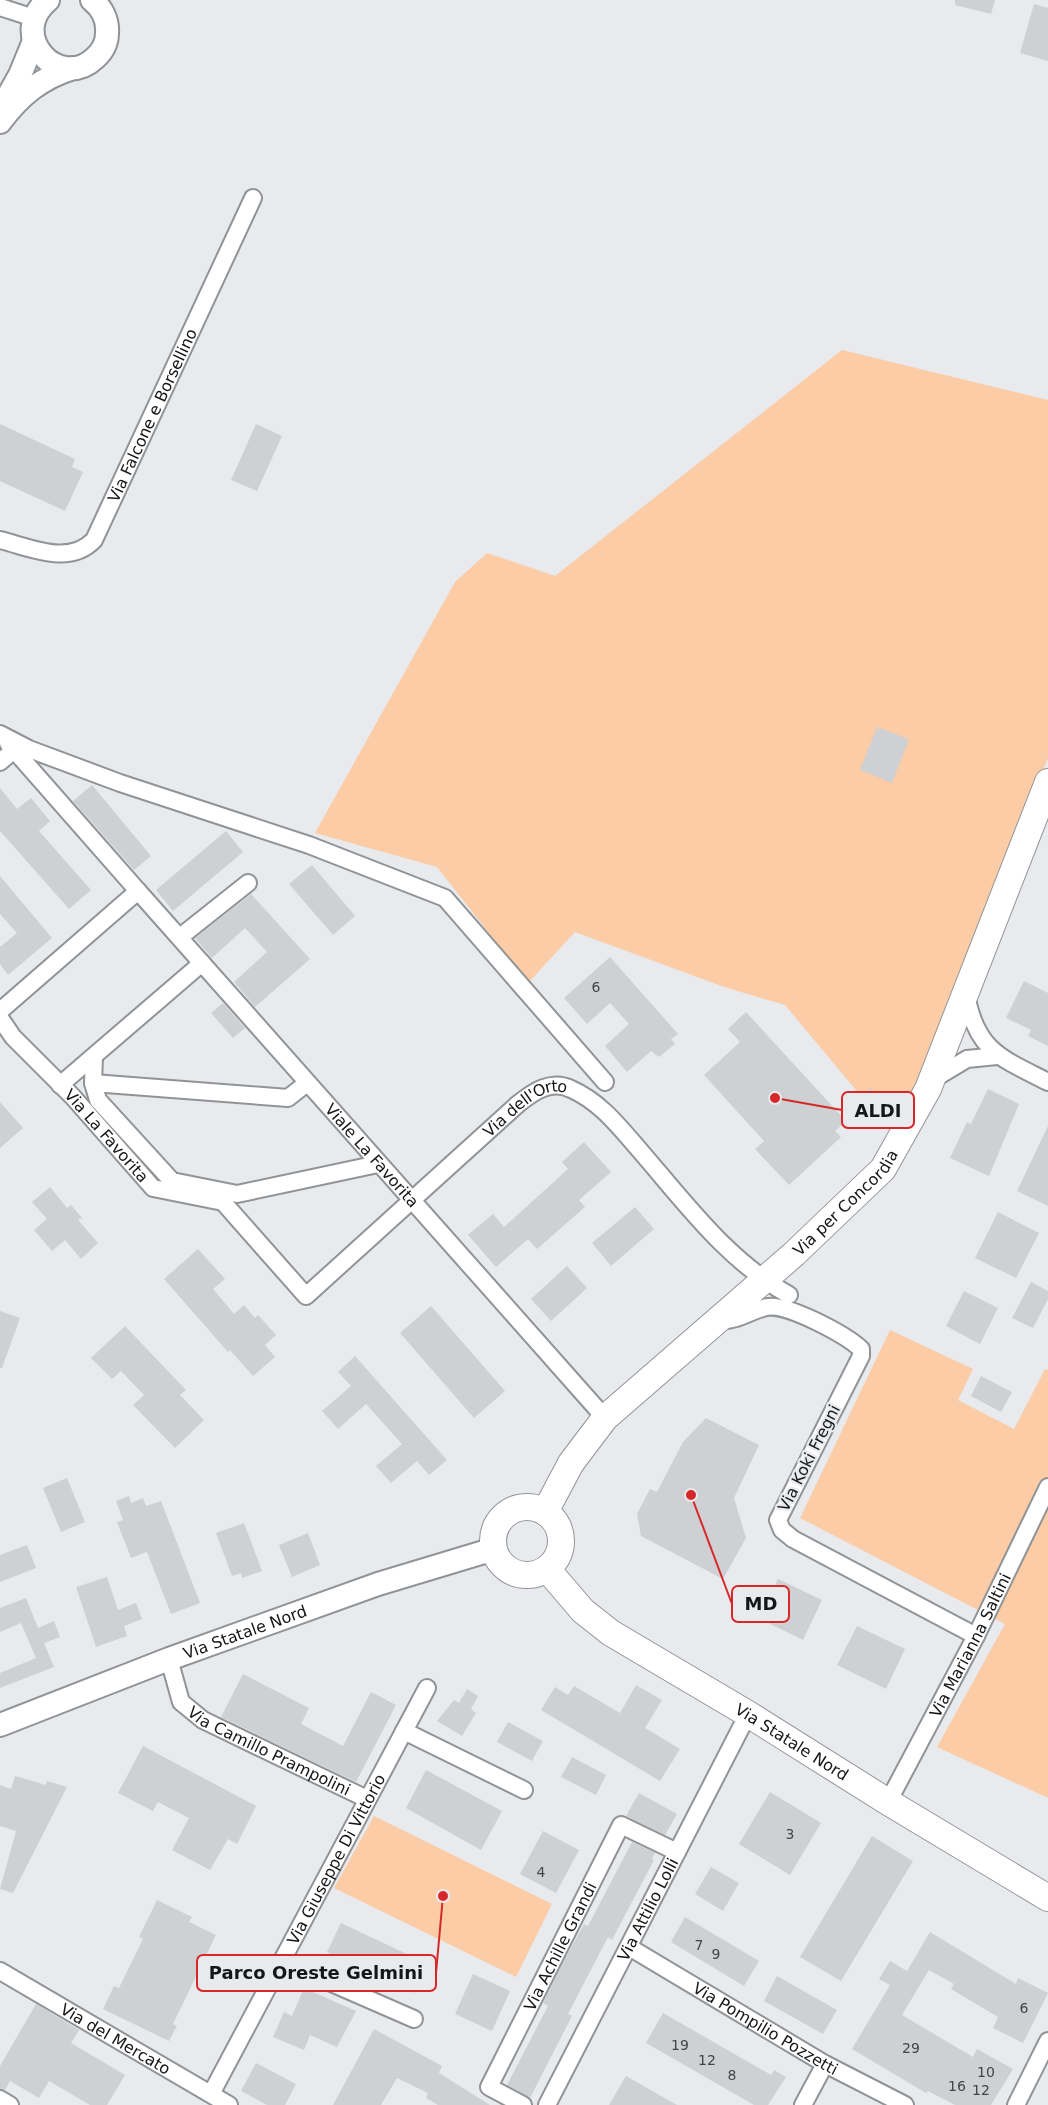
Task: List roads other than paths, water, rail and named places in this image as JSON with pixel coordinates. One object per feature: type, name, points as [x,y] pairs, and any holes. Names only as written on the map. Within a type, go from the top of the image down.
[{"type":"main road","points":[[0,122],[24,93],[54,74],[91,62],[104,47],[108,27],[97,3]]},
{"type":"main road","points":[[0,114],[28,58],[41,9]]},
{"type":"main road","points":[[34,41],[45,58],[63,67],[73,68]]},
{"type":"main road","name":"Via per Concordia","points":[[545,1512],[571,1463],[604,1418],[794,1254],[884,1169],[906,1132],[931,1081],[1048,782]]},
{"type":"main road","points":[[523,1507],[545,1512],[559,1529],[561,1540],[560,1551],[547,1569],[530,1575],[520,1575],[504,1566],[494,1549],[496,1527],[502,1517],[523,1507]]},
{"type":"main road","name":"Via Statale Nord","points":[[0,1725],[169,1659],[378,1584],[494,1549]]},
{"type":"main road","name":"Via Statale Nord","points":[[547,1569],[583,1611],[611,1633],[1048,1898]]},
{"type":"street","points":[[0,7],[41,9]]},
{"type":"street","name":"Via Falcone e Borsellino","points":[[0,540],[51,553],[73,554],[84,550],[94,540],[253,198]]},
{"type":"street","points":[[0,735],[29,749],[120,783],[309,845],[446,898],[605,1082]]},
{"type":"street","name":"Viale La Favorita","points":[[0,735],[15,749],[604,1418]]},
{"type":"street","points":[[0,762],[15,749]]},
{"type":"street","points":[[180,938],[248,883]]},
{"type":"street","points":[[0,1011],[138,891]]},
{"type":"street","points":[[60,1085],[202,963]]},
{"type":"street","points":[[966,992],[970,1014],[979,1032],[998,1056],[1048,1082]]},
{"type":"street","name":"Via La Favorita","points":[[0,1018],[13,1037],[60,1085],[153,1188],[223,1202],[306,1296]]},
{"type":"street","points":[[967,1059],[955,1048],[949,1036],[979,1032]]},
{"type":"street","points":[[94,1056],[93,1083],[98,1100],[172,1181],[237,1194],[378,1164]]},
{"type":"street","points":[[931,1081],[967,1059],[998,1056]]},
{"type":"street","points":[[93,1083],[288,1098],[307,1083]]},
{"type":"street","name":"Via dell'Orto","points":[[306,1296],[540,1087],[569,1087],[602,1108],[729,1252],[783,1301]]},
{"type":"street","name":"Via Koki Fregni","points":[[794,1254],[783,1301],[798,1313],[856,1345],[861,1349],[861,1356],[784,1504],[778,1520],[782,1530],[793,1539],[976,1636]]},
{"type":"street","points":[[718,1320],[732,1320],[783,1301]]},
{"type":"street","name":"Via Marianna Saltini","points":[[888,1802],[976,1636],[1048,1487]]},
{"type":"street","name":"Via Camillo Prampolini","points":[[169,1659],[181,1702],[203,1720],[367,1799]]},
{"type":"street","name":"Via Giuseppe Di Vittorio","points":[[211,2094],[427,1688]]},
{"type":"street","name":"Via Attilio Lolli","points":[[547,2105],[748,1714]]},
{"type":"street","points":[[404,1731],[524,1790]]},
{"type":"street","name":"Via Achille Grandi","points":[[523,2105],[489,2087],[621,1824],[677,1852]]},
{"type":"street","name":"Via Pompilio Pozzetti","points":[[629,1947],[825,2064],[905,2105]]},
{"type":"street","points":[[281,1961],[414,2019]]},
{"type":"street","name":"Via del Mercato","points":[[0,1971],[229,2105]]},
{"type":"street","points":[[1016,2105],[1048,2041]]},
{"type":"street","points":[[804,2105],[825,2064]]},
{"type":"street","points":[[0,2099],[10,2105]]},
{"type":"place","name":"ALDI","points":[[775,1098]]},
{"type":"place","name":"MD","points":[[691,1495]]},
{"type":"place","name":"Parco Oreste Gelmini","points":[[443,1896]]}]
